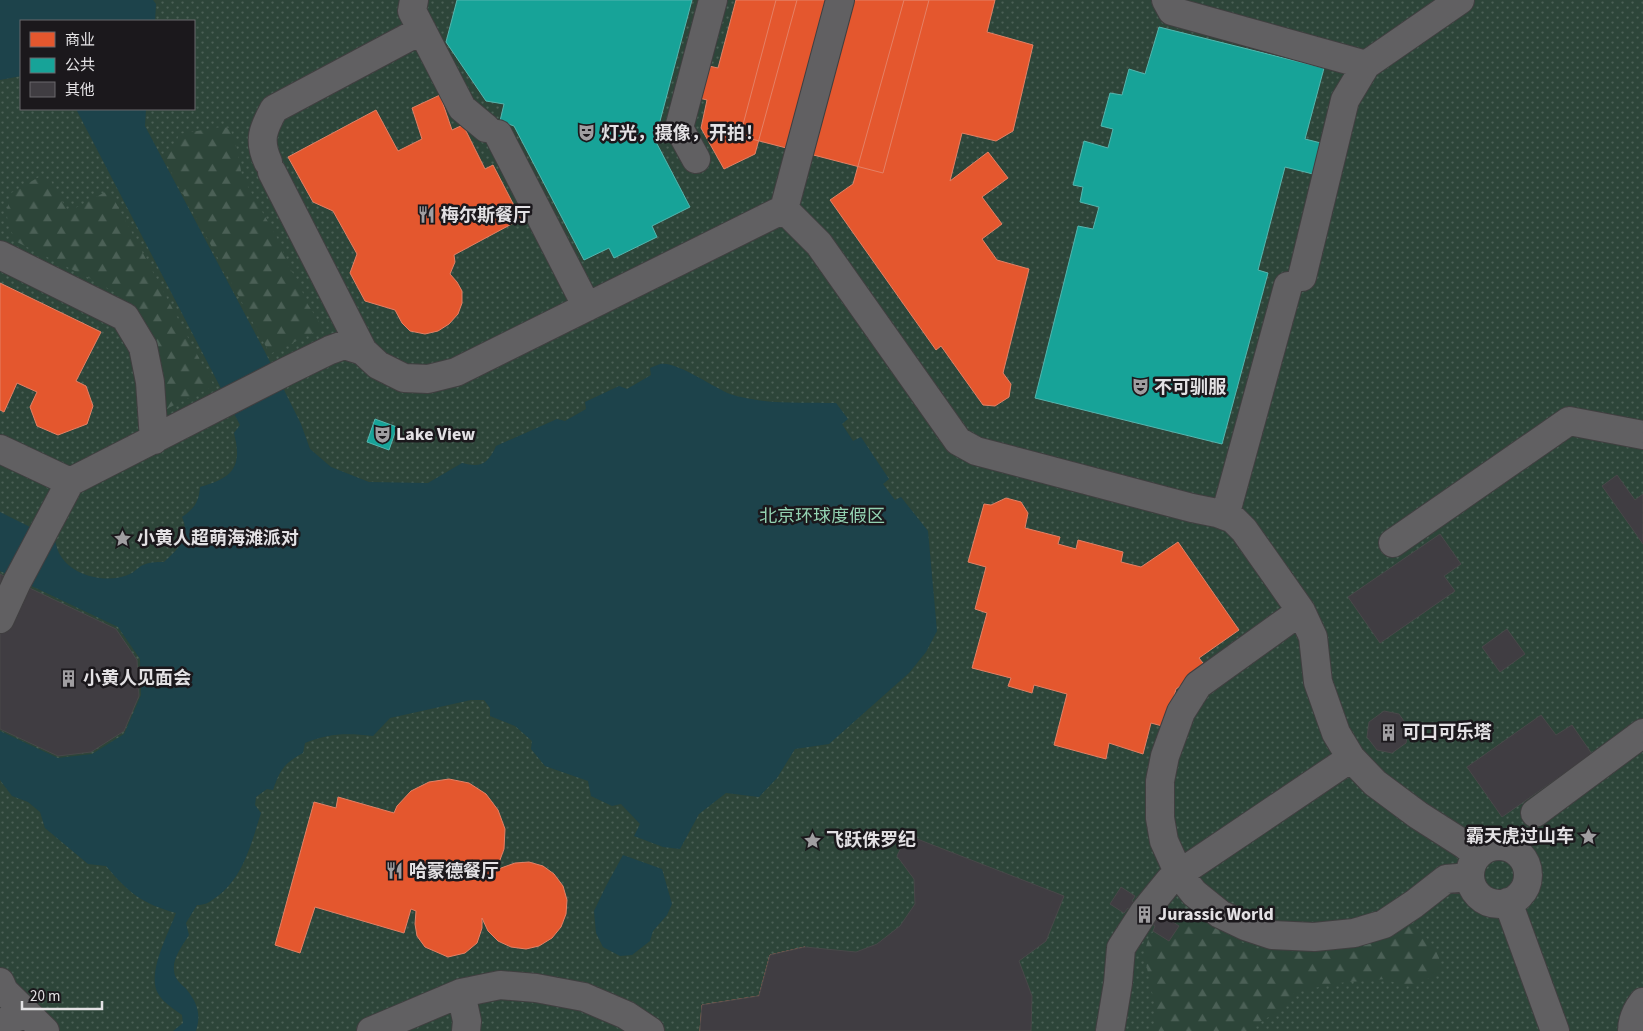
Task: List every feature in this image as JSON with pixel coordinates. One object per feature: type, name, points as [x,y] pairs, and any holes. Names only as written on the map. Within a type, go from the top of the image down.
[{"type":"street","points":[[414,0],[412,11],[462,108],[492,131],[587,307]]},
{"type":"street","points":[[696,159],[679,128],[712,0]]},
{"type":"street","points":[[422,30],[274,109],[264,129],[262,149],[363,351],[378,365],[404,378],[428,379],[456,372],[784,208],[840,0]]},
{"type":"street","points":[[1166,0],[1172,11],[1366,65]]},
{"type":"street","points":[[1226,516],[1346,100],[1366,65],[1460,0]]},
{"type":"street","points":[[784,208],[819,244],[958,441],[976,451],[1233,518],[1244,530],[1301,611],[1313,636],[1318,682],[1336,733],[1351,758],[1376,783],[1418,815],[1465,844],[1474,866],[1473,890],[1479,897],[1487,902],[1496,904],[1508,902],[1522,894],[1529,874],[1522,856],[1514,849],[1494,846],[1485,849],[1474,866],[1446,879],[1384,924],[1354,933],[1314,937],[1272,935],[1245,926],[1220,914],[1194,892],[1179,874],[1164,841],[1160,818],[1160,781],[1164,756],[1181,712],[1198,685],[1301,611]]},
{"type":"street","points":[[0,255],[125,317],[143,347],[150,382],[154,440]]},
{"type":"street","points":[[0,619],[17,582],[70,482],[330,350],[344,345],[363,351]]},
{"type":"street","points":[[1394,543],[1569,421],[1643,435]]},
{"type":"street","points":[[0,450],[70,482]]},
{"type":"street","points":[[1536,813],[1643,733]]},
{"type":"street","points":[[1110,1031],[1118,983],[1121,948],[1144,912],[1170,880],[1351,758]]},
{"type":"street","points":[[1508,902],[1556,1031]]},
{"type":"street","points":[[0,982],[4,991],[34,1024]]},
{"type":"street","points":[[371,1031],[461,993],[500,985],[536,988],[584,997],[626,1015],[650,1031]]},
{"type":"street","points":[[461,993],[468,1021],[466,1031]]},
{"type":"street","points":[[1632,1031],[1632,1023],[1637,1009],[1643,1002]]},
{"type":"street","points":[[0,1023],[34,1024]]},
{"type":"green space","name":"北京环球度假区","points":[[0,0],[1643,0],[1643,1031],[0,1031]]},
{"type":"green space","points":[[221,127],[230,128],[237,149],[242,176],[280,243],[289,267],[298,281],[307,303],[323,328],[270,354],[163,157],[175,146],[179,134]]},
{"type":"green space","points":[[39,177],[51,181],[68,212],[109,190],[214,386],[162,411],[164,376],[157,343],[145,321],[130,302],[99,283],[17,242],[7,218],[11,193]]},
{"type":"green space","points":[[1186,902],[1234,938],[1258,949],[1305,951],[1322,948],[1406,922],[1420,932],[1434,947],[1443,970],[1424,981],[1404,986],[1385,979],[1338,983],[1295,992],[1279,1011],[1253,1026],[1255,1031],[1155,1031],[1156,1011],[1144,954],[1149,936]]},
{"type":"water","points":[[0,0],[153,0],[156,4],[155,20],[20,20],[20,76],[0,80]]},
{"type":"water","points":[[77,110],[146,110],[145,126],[265,352],[301,424],[310,449],[331,467],[369,482],[428,483],[462,463],[479,465],[487,461],[496,446],[557,419],[565,421],[586,409],[585,402],[619,386],[627,389],[651,375],[650,368],[660,364],[676,367],[723,391],[743,398],[783,402],[836,403],[848,419],[842,424],[853,441],[861,437],[889,479],[883,484],[895,500],[901,497],[928,531],[937,631],[926,652],[909,673],[829,744],[795,749],[777,778],[759,797],[726,793],[699,814],[680,849],[663,847],[634,836],[640,824],[621,804],[612,806],[591,796],[588,781],[545,766],[531,749],[532,741],[515,726],[490,716],[490,708],[484,700],[471,700],[390,718],[373,736],[338,735],[322,737],[305,743],[303,753],[291,760],[284,768],[273,790],[267,789],[256,797],[255,805],[261,813],[245,860],[233,881],[213,900],[197,905],[186,923],[189,935],[176,957],[174,971],[177,980],[194,1000],[198,1010],[198,1020],[196,1031],[173,1031],[183,1023],[182,1015],[159,995],[155,987],[155,977],[156,966],[176,913],[145,901],[129,891],[106,866],[88,864],[45,828],[40,812],[28,802],[12,796],[0,780],[0,731],[58,758],[92,754],[124,734],[141,695],[140,659],[118,627],[0,571],[0,512],[54,539],[59,553],[65,561],[81,573],[102,578],[123,577],[146,564],[164,562],[178,548],[185,531],[182,517],[195,505],[200,487],[220,480],[232,470],[236,463],[237,455],[234,433],[240,425]]},
{"type":"water","points":[[623,855],[662,869],[672,904],[667,915],[653,931],[650,941],[632,955],[620,956],[603,947],[596,933],[594,911]]},
{"type":"building: 商业","points":[[736,0],[797,0],[755,154],[724,169],[701,128],[707,100],[699,98],[709,66],[718,68]]},
{"type":"building: 商业","points":[[776,0],[929,0],[883,173],[740,136]]},
{"type":"building: 商业","points":[[904,0],[995,0],[987,32],[1033,45],[1013,131],[996,141],[962,133],[950,181],[988,152],[1008,178],[982,197],[1002,224],[982,239],[997,260],[1029,269],[1003,373],[1011,384],[1009,397],[995,406],[983,405],[941,346],[936,350],[830,200],[853,184]]},
{"type":"building: 商业","name":"梅尔斯餐厅","points":[[440,95],[452,130],[463,125],[485,169],[493,165],[521,219],[454,255],[455,262],[450,274],[462,291],[462,303],[458,314],[449,324],[438,331],[425,334],[410,331],[402,323],[395,310],[365,301],[350,273],[357,254],[333,211],[313,202],[288,157],[376,110],[398,151],[422,139],[412,108]]},
{"type":"building: 商业","points":[[0,283],[101,332],[76,381],[86,386],[93,406],[87,424],[58,435],[37,426],[30,407],[37,392],[17,383],[4,412],[0,410]]},
{"type":"building: 商业","points":[[1006,498],[1021,502],[1028,513],[1025,528],[1060,537],[1058,544],[1076,549],[1078,540],[1123,552],[1121,562],[1141,567],[1178,542],[1239,630],[1199,658],[1206,667],[1176,689],[1166,727],[1151,723],[1143,754],[1109,743],[1106,759],[1054,745],[1067,694],[1034,685],[1032,693],[1008,686],[1011,678],[972,668],[987,613],[975,609],[986,567],[968,562],[984,504],[991,505]]},
{"type":"building: 商业","name":"哈蒙德餐厅","points":[[449,779],[469,783],[486,794],[498,810],[505,829],[504,849],[497,868],[489,877],[501,868],[515,863],[529,862],[543,866],[554,874],[563,886],[567,900],[566,914],[561,927],[552,938],[539,946],[526,949],[511,947],[498,941],[488,931],[482,918],[482,928],[477,943],[465,953],[448,957],[425,947],[417,936],[415,924],[416,911],[411,909],[404,933],[315,907],[300,953],[275,945],[314,802],[336,808],[338,797],[394,813],[397,806],[411,791],[429,782]]},
{"type":"building: 商业","points":[[805,947],[791,1000],[786,1031],[700,1031],[702,1005],[759,996],[770,955]]},
{"type":"building: 公共","name":"灯光，摄像，开拍！","points":[[457,0],[692,0],[655,140],[690,207],[652,226],[657,237],[614,258],[609,248],[584,260],[514,126],[500,121],[504,104],[486,101],[446,42]]},
{"type":"building: 公共","points":[[1159,27],[1324,68],[1305,139],[1321,143],[1313,174],[1285,167],[1258,270],[1268,273],[1222,444],[1035,398],[1078,226],[1093,229],[1099,207],[1080,202],[1083,187],[1073,185],[1084,141],[1108,148],[1113,129],[1101,126],[1110,93],[1122,95],[1129,69],[1145,74]]},
{"type":"building: 公共","name":"Lake View","points":[[375,419],[397,427],[389,450],[367,442]]},
{"type":"building: 其他","points":[[1617,475],[1635,500],[1643,494],[1643,544],[1602,486]]},
{"type":"building: 其他","points":[[1440,534],[1461,564],[1444,576],[1455,591],[1380,643],[1348,597]]},
{"type":"building: 其他","name":"小黄人见面会","points":[[0,574],[116,629],[137,660],[139,696],[124,731],[91,752],[58,756],[0,729]]},
{"type":"building: 其他","points":[[1507,629],[1525,654],[1500,672],[1482,647]]},
{"type":"building: 其他","name":"可口可乐塔","points":[[1384,711],[1399,714],[1409,728],[1406,743],[1392,753],[1377,750],[1367,737],[1369,722]]},
{"type":"building: 其他","points":[[1541,715],[1556,735],[1572,725],[1592,754],[1502,817],[1467,767]]},
{"type":"building: 其他","points":[[907,835],[1064,896],[1046,941],[1019,961],[1032,996],[1031,1031],[700,1031],[702,1005],[759,996],[770,955],[805,947],[856,952],[877,944],[900,926],[915,904],[914,879],[897,856]]},
{"type":"building: 其他","name":"Jurassic World","points":[[1121,887],[1135,896],[1132,901],[1160,920],[1163,915],[1179,926],[1169,941],[1153,931],[1155,926],[1128,908],[1124,913],[1110,904]]},
{"type":"place","name":"灯光，摄像，开拍！","points":[[587,133]]},
{"type":"place","name":"梅尔斯餐厅","points":[[427,215]]},
{"type":"place","name":"不可驯服","points":[[1140,387]]},
{"type":"place","name":"Lake View","points":[[382,434]]},
{"type":"place","name":"小黄人超萌海滩派对","points":[[123,538]]},
{"type":"place","name":"小黄人见面会","points":[[69,678]]},
{"type":"place","name":"可口可乐塔","points":[[1388,732]]},
{"type":"place","name":"霸天虎过山车","points":[[1588,836]]},
{"type":"place","name":"飞跃侏罗纪","points":[[812,840]]},
{"type":"place","name":"哈蒙德餐厅","points":[[395,871]]},
{"type":"place","name":"Jurassic World","points":[[1144,914]]}]
